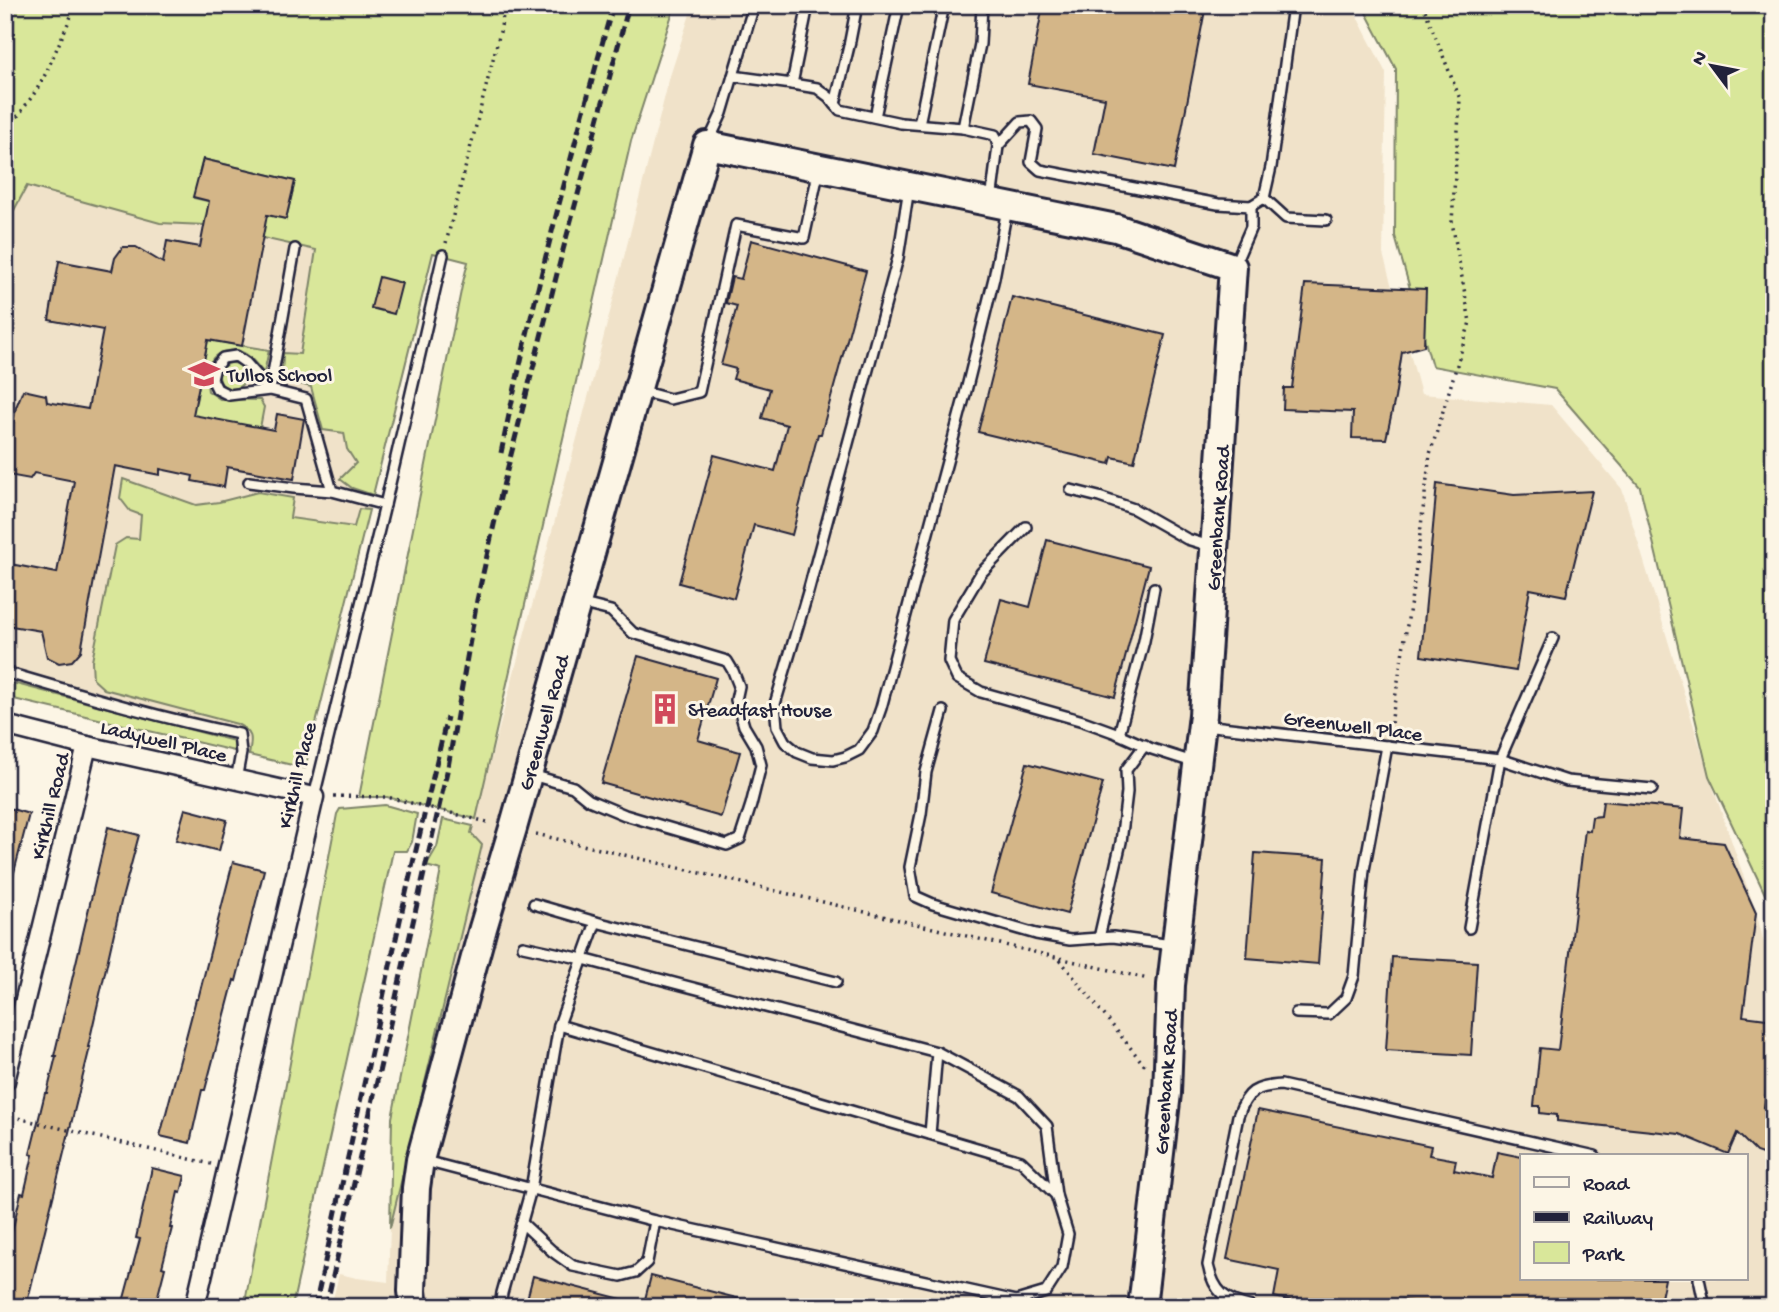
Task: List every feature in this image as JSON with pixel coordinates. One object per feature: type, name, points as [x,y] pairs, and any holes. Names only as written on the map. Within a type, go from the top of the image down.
[{"type":"street","points":[[707,145],[1116,228],[1233,267]]},
{"type":"street","name":"Greenwell Road","points":[[414,1307],[412,1292],[416,1188],[420,1160],[483,928],[707,145]]},
{"type":"street","name":"Greenbank Road","points":[[1142,1307],[1167,1093],[1171,985],[1202,725],[1233,267]]},
{"type":"street","name":"Ladywell Place","points":[[5,725],[314,797]]},
{"type":"street","name":"Kirkhill Road","points":[[5,1081],[87,746]]},
{"type":"street","name":"Kirkhill Place","points":[[195,1307],[314,797]]},
{"type":"lane","points":[[707,145],[722,113],[754,5]]},
{"type":"lane","points":[[792,84],[808,5]]},
{"type":"lane","points":[[835,104],[857,5]]},
{"type":"lane","points":[[875,117],[899,5]]},
{"type":"lane","points":[[919,124],[944,5]]},
{"type":"lane","points":[[963,128],[980,44],[982,5]]},
{"type":"lane","points":[[998,146],[1020,122],[1031,121],[1037,129],[1031,162],[1041,170],[1218,204],[1251,206],[1264,198],[1271,167],[1293,5]]},
{"type":"lane","points":[[733,76],[817,88],[840,110],[901,123],[963,128],[995,135],[998,146],[999,204],[994,278],[881,708],[873,731],[859,750],[833,760],[812,758],[797,752],[785,742],[777,727],[775,704],[898,258],[909,186]]},
{"type":"lane","points":[[637,390],[670,399],[699,392],[736,225],[803,238],[820,168]]},
{"type":"lane","points":[[1264,198],[1286,218],[1326,220]]},
{"type":"lane","points":[[1233,267],[1251,227],[1251,206]]},
{"type":"lane","points":[[270,390],[295,250]]},
{"type":"lane","name":"Kirkhill Place","points":[[314,797],[443,255]]},
{"type":"lane","points":[[270,390],[246,363],[236,356],[223,358],[215,367],[212,379],[217,389],[229,395],[270,390],[306,399],[332,491]]},
{"type":"lane","points":[[249,482],[332,491],[385,505]]},
{"type":"lane","points":[[1071,490],[1134,509],[1187,539],[1215,547]]},
{"type":"lane","points":[[1026,527],[981,573],[953,620],[949,661],[957,678],[981,692],[1083,721],[1198,763]]},
{"type":"lane","points":[[1119,734],[1144,641],[1154,588]]},
{"type":"lane","points":[[528,774],[573,787],[589,800],[625,815],[727,845],[740,839],[751,804],[761,765],[756,746],[738,709],[736,700],[739,686],[727,662],[633,633],[611,611],[577,603]]},
{"type":"lane","points":[[1469,928],[1500,759],[1553,638]]},
{"type":"lane","points":[[5,671],[111,704],[239,734],[241,753],[236,780]]},
{"type":"lane","points":[[943,711],[926,772],[910,867],[915,896],[933,904],[1036,934],[1070,940],[1113,937],[1176,946]]},
{"type":"lane","name":"Greenwell Place","points":[[1202,725],[1500,759],[1567,781],[1652,789]]},
{"type":"lane","points":[[1099,938],[1121,842],[1126,770],[1145,745]]},
{"type":"lane","points":[[1296,1013],[1329,1014],[1346,998],[1354,976],[1364,870],[1387,746]]},
{"type":"lane","points":[[534,904],[836,982]]},
{"type":"lane","points":[[500,1307],[531,1189],[559,1025],[596,922]]},
{"type":"lane","points":[[420,1160],[655,1222],[1016,1304],[1046,1292],[1062,1267],[1068,1234],[1056,1195],[1047,1126],[1019,1096],[937,1052],[583,959],[523,946]]},
{"type":"lane","points":[[559,1025],[1021,1161],[1056,1195]]},
{"type":"lane","points":[[930,1134],[937,1052]]},
{"type":"lane","points":[[1252,1307],[1235,1303],[1222,1294],[1212,1280],[1208,1265],[1238,1116],[1250,1094],[1265,1087],[1281,1085],[1586,1154]]},
{"type":"lane","points":[[522,1223],[552,1251],[573,1265],[621,1276],[636,1272],[647,1262],[655,1222]]},
{"type":"lane","points":[[1699,1280],[1705,1307]]},
{"type":"path","points":[[5,134],[46,73],[76,5]]},
{"type":"path","points":[[443,255],[505,5]]},
{"type":"path","points":[[1387,746],[1414,582],[1430,454],[1470,322],[1452,222],[1460,99],[1423,5]]},
{"type":"path","points":[[314,797],[387,797],[1171,985]]},
{"type":"path","points":[[1059,958],[1167,1093]]},
{"type":"path","points":[[5,1115],[227,1168]]},
{"type":"shaded area","points":[[693,5],[1351,5],[1386,73],[1383,254],[1421,394],[1551,405],[1622,489],[1709,776],[1756,912],[1774,982],[1774,1307],[331,1307],[339,1274],[388,1282],[390,1228],[482,845],[471,833],[594,375],[670,76]]},
{"type":"shaded area","name":"Tullos School","points":[[203,159],[295,181],[286,219],[434,253],[305,768],[5,697],[5,163],[194,197]]},
{"type":"green space","points":[[5,5],[675,5],[631,141],[476,819],[387,797],[359,797],[468,262],[433,253],[373,495],[352,488],[340,479],[356,463],[347,449],[344,433],[323,430],[311,387],[282,379],[283,353],[300,354],[316,250],[205,225],[160,223],[27,186],[5,227]],"holes":[[[203,159],[295,181],[286,219],[194,198]]]},
{"type":"green space","points":[[1362,5],[1774,5],[1774,913],[1709,776],[1640,487],[1555,389],[1432,366],[1395,236],[1396,69]]},
{"type":"green space","points":[[208,340],[269,350],[264,373],[247,354],[233,350],[215,356],[207,372],[208,391],[220,399],[260,400],[264,407],[260,428],[125,403],[128,389],[196,401]]},
{"type":"green space","points":[[232,363],[241,367],[245,376],[241,385],[232,389],[223,385],[219,376],[223,367]]},
{"type":"green space","points":[[123,479],[196,505],[258,492],[293,498],[290,518],[354,527],[359,509],[369,510],[305,768],[249,755],[249,733],[237,724],[104,689],[93,679],[92,661],[115,545],[126,538],[139,539],[141,515],[130,511],[120,498]]},
{"type":"green space","points":[[5,681],[234,741],[234,751],[5,697]]},
{"type":"green space","points":[[385,805],[417,814],[412,842],[407,851],[393,851],[292,1307],[244,1307],[337,814],[340,809]]},
{"type":"green space","points":[[443,819],[473,826],[471,833],[482,845],[390,1228],[392,1118],[441,870],[426,866],[437,847]]},
{"type":"building","points":[[1043,5],[1206,5],[1174,170],[1094,154],[1105,98],[1028,84]]},
{"type":"building","points":[[203,159],[295,181],[286,219],[267,215],[242,346],[208,340],[193,415],[274,430],[277,414],[304,419],[294,479],[227,467],[224,487],[192,481],[193,476],[160,469],[160,475],[115,466],[81,651],[72,661],[59,663],[47,657],[41,631],[5,625],[5,563],[57,573],[74,481],[34,473],[30,479],[8,475],[7,456],[16,407],[23,390],[46,395],[47,402],[88,409],[103,330],[49,320],[59,261],[112,271],[115,258],[123,247],[136,247],[163,263],[167,241],[200,247],[209,201],[193,197]]},
{"type":"building","points":[[751,240],[866,271],[821,434],[818,434],[792,535],[754,525],[734,598],[679,583],[714,455],[775,471],[787,425],[762,418],[770,389],[733,379],[736,369],[721,365],[737,306],[726,303],[732,277],[741,279]]},
{"type":"building","points":[[379,277],[402,283],[394,314],[371,308]]},
{"type":"building","points":[[1305,284],[1426,289],[1424,346],[1402,352],[1386,439],[1352,438],[1353,412],[1283,409],[1284,388],[1292,388]]},
{"type":"building","points":[[1012,297],[1165,335],[1134,462],[1112,457],[1110,464],[978,432]]},
{"type":"building","points":[[1437,484],[1514,495],[1592,491],[1566,596],[1530,589],[1516,671],[1421,656]]},
{"type":"building","points":[[1047,540],[1149,566],[1115,697],[984,664],[1001,599],[1030,607]]},
{"type":"building","name":"Steadfast House","points":[[638,656],[716,678],[698,740],[740,752],[721,817],[601,783]]},
{"type":"building","points":[[1027,763],[1103,783],[1067,914],[991,893]]},
{"type":"building","points":[[1603,801],[1683,809],[1680,838],[1724,843],[1756,913],[1743,1016],[1774,1020],[1764,1107],[1774,1108],[1774,1152],[1756,1152],[1737,1133],[1728,1154],[1680,1134],[1557,1121],[1557,1115],[1540,1113],[1540,1106],[1534,1106],[1540,1048],[1558,1050],[1585,830],[1590,831],[1592,817],[1601,816]]},
{"type":"building","points":[[5,807],[29,814],[11,884],[5,883]]},
{"type":"building","points":[[185,809],[227,820],[219,851],[176,840]]},
{"type":"building","points":[[108,827],[139,835],[26,1307],[5,1307],[5,1262],[21,1193],[24,1194],[33,1155],[30,1154],[56,1056]]},
{"type":"building","points":[[1255,853],[1326,858],[1318,964],[1247,958]]},
{"type":"building","points":[[233,862],[264,870],[236,981],[234,980],[205,1090],[202,1090],[190,1143],[160,1136]]},
{"type":"building","points":[[1392,957],[1477,962],[1471,1055],[1386,1050]]},
{"type":"building","points":[[1258,1110],[1431,1146],[1429,1155],[1456,1160],[1454,1170],[1492,1178],[1497,1152],[1520,1157],[1520,1280],[1665,1280],[1659,1307],[1437,1307],[1402,1300],[1401,1307],[1322,1307],[1274,1297],[1279,1270],[1227,1259]]},
{"type":"building","points":[[152,1168],[185,1176],[181,1193],[178,1192],[162,1267],[165,1268],[155,1307],[141,1307],[123,1302],[140,1239],[136,1238]]},
{"type":"building","points":[[533,1276],[629,1301],[628,1307],[525,1307]]},
{"type":"building","points":[[651,1276],[748,1301],[747,1307],[643,1307]]},
{"type":"railway","points":[[501,453],[553,228],[613,5]]},
{"type":"railway","points":[[326,1307],[448,767],[477,600],[500,498],[629,5]]},
{"type":"railway","points":[[315,1307],[447,717]]},
{"type":"place","name":"Tullos School","points":[[204,374]]},
{"type":"place","name":"Steadfast House","points":[[665,709]]}]
